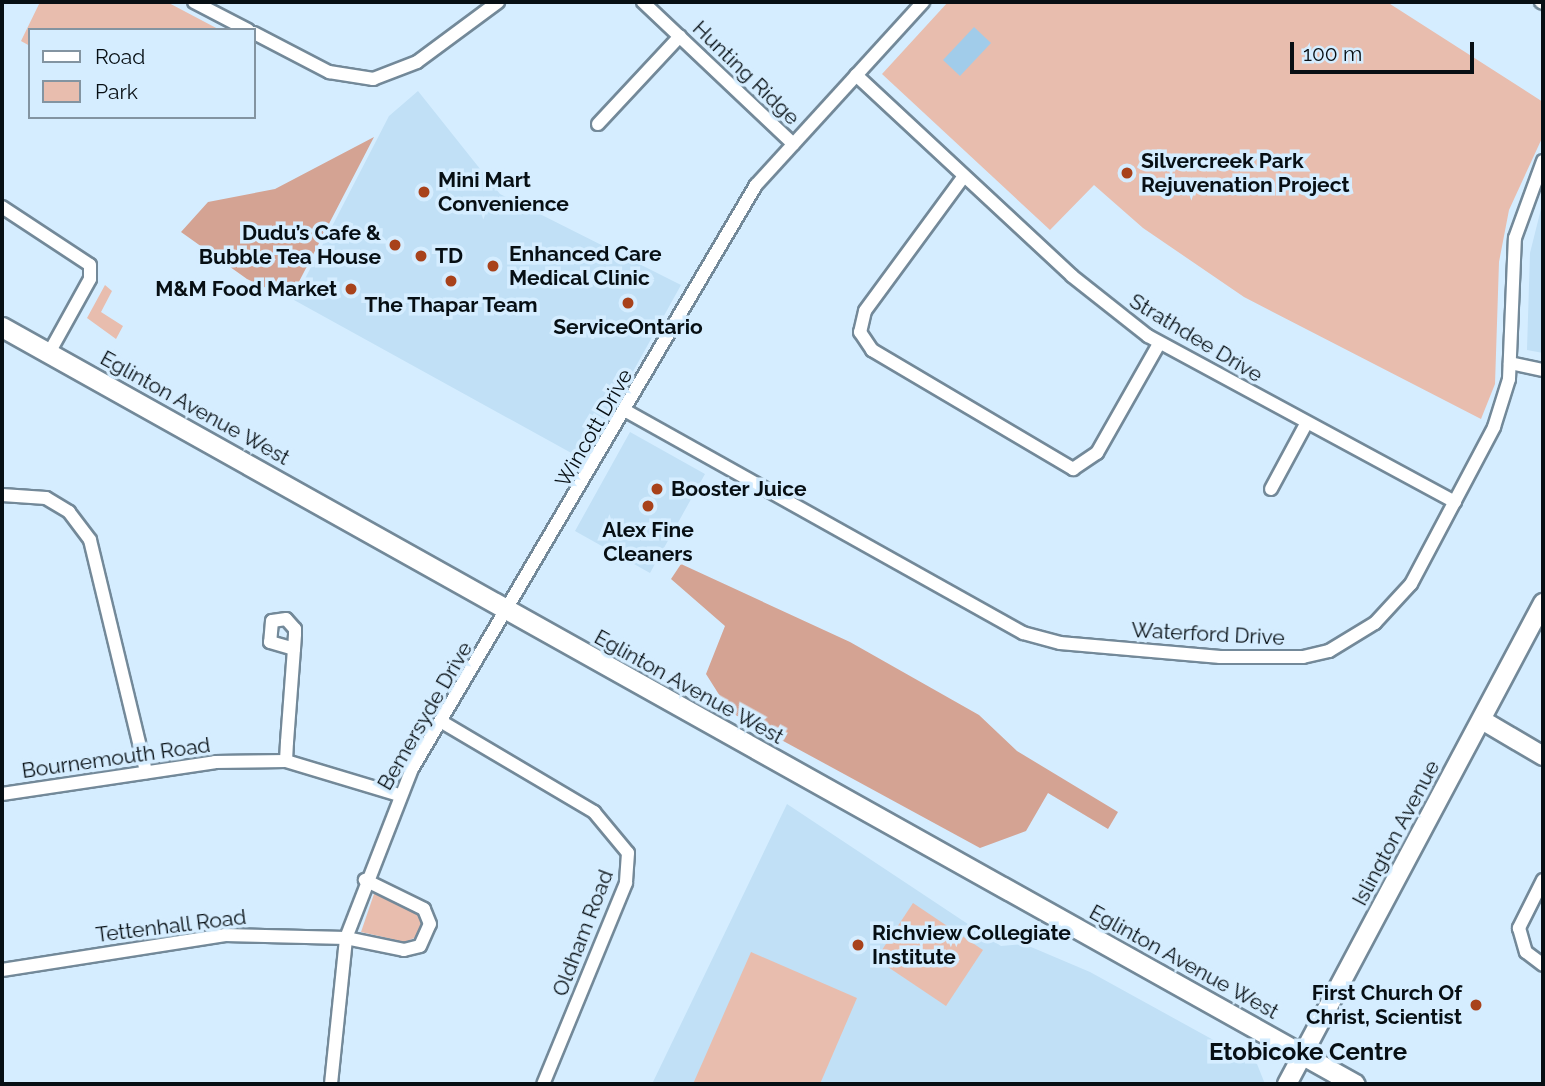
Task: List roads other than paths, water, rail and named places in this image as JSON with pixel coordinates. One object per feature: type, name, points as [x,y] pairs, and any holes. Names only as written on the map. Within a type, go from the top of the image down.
[{"type":"main road","name":"Eglinton Avenue West","points":[[2,327],[508,613],[1355,1084]]},
{"type":"main road","name":"Islington Avenue","points":[[1287,1084],[1543,603]]},
{"type":"main road","points":[[1482,720],[1543,756]]},
{"type":"street","points":[[194,2],[244,28]]},
{"type":"street","points":[[256,34],[329,72],[373,79],[417,62],[498,2]]},
{"type":"street","name":"Hunting Ridge","points":[[643,2],[793,144]]},
{"type":"street","name":"Wincott Drive","points":[[508,613],[756,185],[923,2]]},
{"type":"street","points":[[598,124],[680,36]]},
{"type":"street","name":"Strathdee Drive","points":[[856,75],[1072,276],[1159,344],[1455,502]]},
{"type":"street","name":"Waterford Drive","points":[[626,411],[980,613],[1038,637],[1098,647],[1260,659],[1329,650],[1376,623],[1402,597],[1494,427],[1510,363],[1515,238],[1543,161]]},
{"type":"street","points":[[964,176],[865,311],[860,332],[872,350],[1073,469],[1097,453],[1159,344]]},
{"type":"street","points":[[2,207],[90,265],[90,279],[49,354]]},
{"type":"street","points":[[1510,363],[1543,370]]},
{"type":"street","points":[[1271,489],[1306,424]]},
{"type":"street","points":[[2,495],[46,498],[69,512],[90,540],[146,772]]},
{"type":"street","name":"Bemersyde Drive","points":[[331,1084],[346,938],[365,880],[399,795],[508,613]]},
{"type":"street","points":[[286,761],[294,649]]},
{"type":"street","name":"Oldham Road","points":[[442,722],[594,812],[628,853],[626,883],[543,1084]]},
{"type":"street","name":"Bournemouth Road","points":[[2,794],[146,772],[286,761],[399,795]]},
{"type":"street","points":[[346,938],[404,950],[420,946],[429,932],[428,916],[418,904],[365,880]]},
{"type":"street","points":[[1543,880],[1519,928],[1526,952],[1543,965]]},
{"type":"street","name":"Tettenhall Road","points":[[2,970],[225,935],[346,938]]},
{"type":"place","name":"Silvercreek Park Rejuvenation Project","points":[[1127,173]]},
{"type":"place","name":"Mini Mart Convenience","points":[[424,192]]},
{"type":"place","name":"Dudu’s Cafe & Bubble Tea House","points":[[395,245]]},
{"type":"place","name":"TD","points":[[421,256]]},
{"type":"place","name":"Enhanced Care Medical Clinic","points":[[493,266]]},
{"type":"place","name":"The Thapar Team","points":[[451,281]]},
{"type":"place","name":"M&M Food Market","points":[[351,289]]},
{"type":"place","name":"ServiceOntario","points":[[628,303]]},
{"type":"place","name":"Booster Juice","points":[[657,489]]},
{"type":"place","name":"Alex Fine Cleaners","points":[[648,506]]},
{"type":"place","name":"Richview Collegiate Institute","points":[[858,945]]},
{"type":"place","name":"First Church Of Christ, Scientist","points":[[1476,1005]]},
{"type":"district","name":"Etobicoke Centre","points":[[1308,1052]]}]
